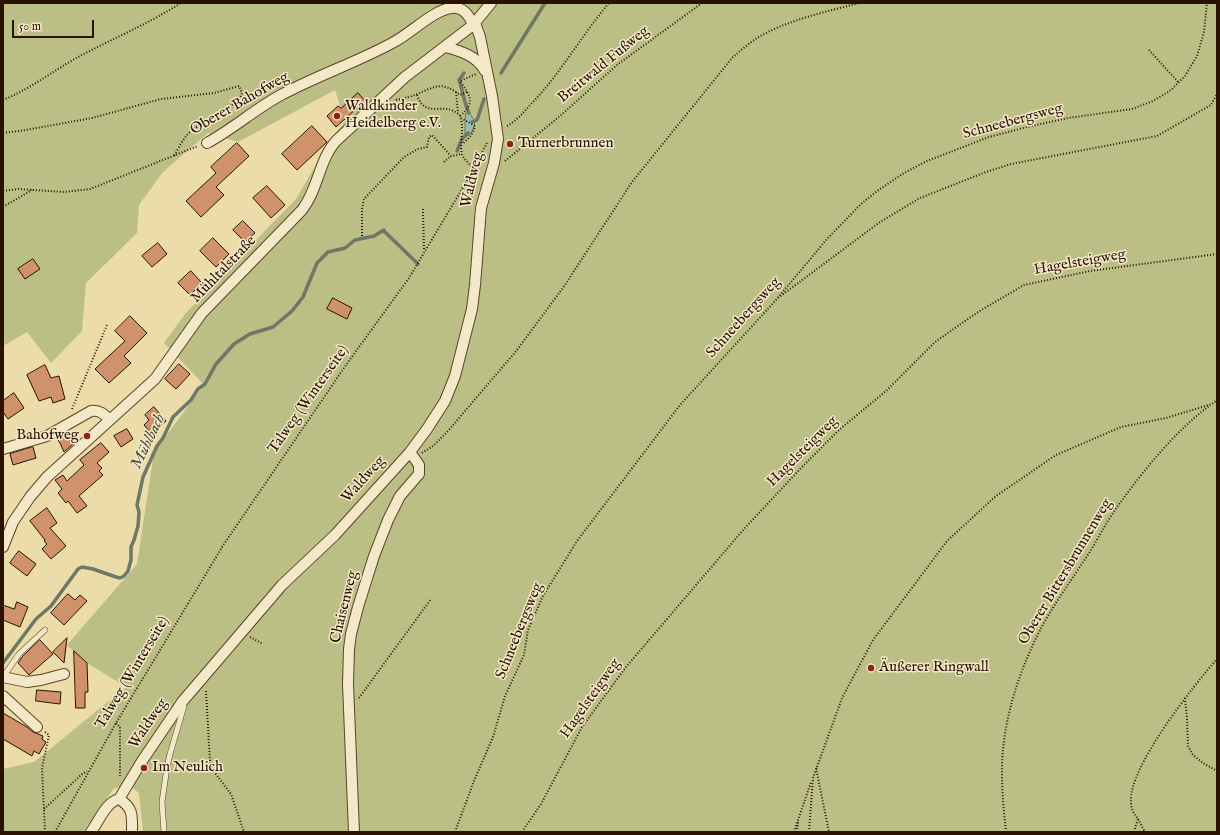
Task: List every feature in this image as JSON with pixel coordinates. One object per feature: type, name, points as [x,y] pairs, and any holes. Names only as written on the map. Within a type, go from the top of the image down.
[{"type":"street","points":[[474,24],[491,3]]},
{"type":"street","name":"Oberer Bahofweg","points":[[207,143],[228,131],[255,111],[281,95],[386,46],[442,10],[453,7],[459,8],[469,15],[474,24]]},
{"type":"street","name":"Mühltalstraße","points":[[3,547],[13,522],[46,477],[155,379],[202,313],[302,210],[310,198],[328,153],[336,140],[405,78],[474,24]]},
{"type":"street","name":"Waldweg","points":[[91,832],[109,805],[114,800],[119,799],[182,702],[282,585],[335,535],[412,454],[440,411],[458,367],[472,309],[481,208],[497,147],[497,131],[480,37],[474,24]]},
{"type":"street","name":"Waldweg","points":[[446,47],[459,50],[476,60],[482,66],[487,75]]},
{"type":"street","points":[[3,449],[47,436],[93,410],[102,413],[110,420]]},
{"type":"street","name":"Chaisenweg","points":[[354,832],[349,649],[358,608],[374,556],[388,520],[400,496],[419,474],[419,465],[412,454]]},
{"type":"street","points":[[3,677],[27,682],[64,674]]},
{"type":"street","points":[[3,696],[37,727]]},
{"type":"street","points":[[119,799],[128,806],[131,811],[132,832]]},
{"type":"lane","points":[[3,677],[19,654],[45,630]]},
{"type":"lane","points":[[164,832],[162,809],[163,794],[170,754],[184,706],[182,702]]},
{"type":"path","points":[[3,100],[78,57],[155,18],[181,3]]},
{"type":"path","name":"Talweg (Winterseite)","points":[[55,832],[116,723],[224,544],[346,365],[409,278],[474,169],[484,147],[497,131],[515,121],[544,90],[560,70],[593,22],[609,3]]},
{"type":"path","name":"Breitwald Fußweg","points":[[521,146],[560,116],[617,65],[702,3]]},
{"type":"path","points":[[412,454],[425,452],[433,446],[448,431],[517,350],[565,285],[621,198],[640,172],[732,58],[750,43],[768,32],[797,21],[860,3]]},
{"type":"path","name":"Schneebergsweg","points":[[456,832],[474,781],[493,737],[505,696],[524,655],[528,630],[543,596],[577,541],[680,405],[776,300],[827,239],[861,204],[904,173],[927,162],[988,137],[1027,126],[1142,106],[1165,94],[1179,83],[1188,72],[1197,56],[1204,32],[1207,3]]},
{"type":"path","points":[[1149,50],[1179,83]]},
{"type":"path","points":[[469,77],[460,81],[470,97],[469,105],[461,117],[463,132],[462,154],[474,169]]},
{"type":"path","points":[[3,133],[92,118],[161,99],[214,93],[239,86],[242,93],[240,99],[192,130],[184,139],[174,156]]},
{"type":"path","points":[[462,144],[471,136],[474,131],[474,125],[464,120],[458,113],[451,109],[427,109],[421,103],[417,95],[435,87],[448,87],[460,95],[467,92]]},
{"type":"path","points":[[456,92],[458,113]]},
{"type":"path","points":[[776,300],[880,222],[920,198],[972,177],[1011,164],[1157,136],[1211,105],[1217,94]]},
{"type":"path","points":[[400,99],[406,107]]},
{"type":"path","points":[[362,236],[362,209],[364,199],[404,156],[418,149],[427,147],[429,137],[432,135],[451,156]]},
{"type":"path","name":"Oberer Bahofweg","points":[[3,191],[12,189],[33,189],[64,192],[90,189],[207,143]]},
{"type":"path","points":[[444,162],[451,156],[462,154]]},
{"type":"path","points":[[3,207],[33,189]]},
{"type":"path","points":[[423,209],[424,251]]},
{"type":"path","name":"Hagelsteigweg","points":[[522,832],[541,804],[582,727],[626,667],[744,529],[791,478],[839,430],[886,391],[935,342],[978,312],[1024,284],[1090,271],[1217,254]]},
{"type":"path","points":[[66,426],[70,412],[107,325]]},
{"type":"path","name":"Oberer Bittersbrunnenweg","points":[[1006,832],[1002,774],[1004,745],[1010,712],[1020,675],[1035,640],[1063,592],[1123,498],[1175,437],[1195,417],[1217,400]]},
{"type":"path","points":[[794,832],[798,817],[842,698],[873,640],[947,541],[996,496],[1056,455],[1121,427],[1166,418],[1212,404]]},
{"type":"path","points":[[350,710],[431,599]]},
{"type":"path","points":[[241,633],[263,644]]},
{"type":"path","points":[[1145,832],[1133,812],[1131,802],[1133,785],[1149,753],[1184,697],[1217,658]]},
{"type":"path","points":[[205,686],[210,762],[215,773],[231,794],[244,832]]},
{"type":"path","points":[[1184,697],[1187,719],[1188,746],[1193,755],[1217,771]]},
{"type":"path","points":[[116,723],[120,727],[120,781],[126,788]]},
{"type":"path","points":[[45,832],[42,768],[48,734]]},
{"type":"path","points":[[816,767],[829,832]]},
{"type":"path","points":[[44,810],[81,775],[88,771]]},
{"type":"path","points":[[809,832],[813,778]]},
{"type":"path","points":[[797,832],[798,817]]},
{"type":"path","points":[[1135,832],[1138,819]]},
{"type":"green space","points":[[3,3],[1217,3],[1217,832],[143,832],[139,793],[130,786],[114,788],[83,832],[3,832],[3,769],[34,762],[126,687],[87,663],[67,645],[137,564],[154,452],[204,385],[164,343],[185,314],[296,199],[331,139],[345,121],[335,90],[238,142],[208,133],[163,172],[139,205],[137,233],[86,283],[82,331],[51,363],[27,332],[3,346]]},
{"type":"shaded area","points":[[466,113],[469,113],[475,121],[473,130],[468,136],[465,135]]},
{"type":"building","points":[[358,93],[367,103],[359,111],[357,108],[336,127],[327,116],[338,106],[341,108]]},
{"type":"building","points":[[312,126],[327,142],[297,170],[282,154]]},
{"type":"building","points":[[237,143],[249,156],[216,187],[224,195],[201,217],[186,201],[216,173],[211,167]]},
{"type":"building","points":[[267,186],[285,205],[271,218],[253,198]]},
{"type":"building","points":[[243,221],[255,233],[245,242],[233,230]]},
{"type":"building","points":[[213,238],[229,254],[216,267],[200,251]]},
{"type":"building","points":[[158,243],[167,254],[152,267],[142,256]]},
{"type":"building","points":[[33,259],[40,269],[25,279],[18,269]]},
{"type":"building","points":[[191,271],[202,283],[190,295],[178,283]]},
{"type":"building","points":[[333,298],[352,308],[347,319],[327,309]]},
{"type":"building","points":[[130,316],[147,333],[124,356],[131,363],[109,383],[95,369],[125,341],[115,331]]},
{"type":"building","points":[[179,364],[190,374],[176,389],[165,379]]},
{"type":"building","points":[[45,365],[51,378],[59,376],[65,399],[53,403],[51,397],[39,401],[27,375]]},
{"type":"building","points":[[14,393],[24,408],[8,419],[3,412],[3,401]]},
{"type":"building","points":[[154,407],[166,421],[151,433],[144,425],[149,420],[145,415]]},
{"type":"building","points":[[127,429],[133,439],[121,447],[114,436]]},
{"type":"building","points":[[64,434],[73,444],[64,452],[57,439]]},
{"type":"building","points":[[101,443],[109,452],[97,463],[102,468],[99,471],[103,475],[79,496],[87,506],[77,513],[68,501],[66,503],[58,493],[62,489],[55,480],[63,475],[67,481],[84,465],[80,460]]},
{"type":"building","points":[[33,447],[36,458],[13,465],[10,454]]},
{"type":"building","points":[[47,508],[57,523],[50,528],[66,546],[51,559],[42,549],[47,544],[44,541],[45,540],[30,521]]},
{"type":"building","points":[[19,551],[36,564],[27,576],[10,563]]},
{"type":"building","points":[[68,594],[75,600],[80,595],[87,601],[64,625],[51,613]]},
{"type":"building","points":[[17,602],[28,607],[20,627],[3,620],[3,605],[14,609]]},
{"type":"building","points":[[67,638],[64,663],[53,652]]},
{"type":"building","points":[[40,640],[53,654],[29,675],[18,663],[22,657]]},
{"type":"building","points":[[74,651],[87,663],[88,692],[85,692],[85,708],[76,708]]},
{"type":"building","points":[[37,690],[61,692],[60,704],[36,701]]},
{"type":"building","points":[[3,713],[33,732],[43,736],[42,739],[46,742],[39,754],[34,751],[32,756],[3,739]]},
{"type":"waterway","name":"Mühlbach","points":[[501,73],[545,3]]},
{"type":"waterway","points":[[464,73],[459,80],[469,113]]},
{"type":"waterway","name":"Mühlbach","points":[[472,122],[477,120],[484,99]]},
{"type":"waterway","name":"Mühlbach","points":[[457,151],[462,139],[468,133]]},
{"type":"waterway","name":"Mühlbach","points":[[3,663],[36,619],[51,606],[78,569],[82,567],[93,569],[120,578],[128,571],[131,560],[131,547],[138,526],[139,512],[137,505],[143,477],[157,446],[163,438],[173,417],[191,400],[198,389],[205,384],[216,364],[234,344],[250,334],[273,327],[292,311],[303,297],[317,263],[328,252],[345,248],[355,240],[374,236],[384,230]]},
{"type":"waterway","points":[[382,231],[385,232],[418,264]]},
{"type":"place","name":"Waldkinder Heidelberg e.V.","points":[[337,116]]},
{"type":"place","name":"Turnerbrunnen","points":[[510,144]]},
{"type":"place","name":"Bahofweg","points":[[87,436]]},
{"type":"place","name":"Äußerer Ringwall","points":[[871,668]]},
{"type":"place","name":"Im Neulich","points":[[144,768]]}]
